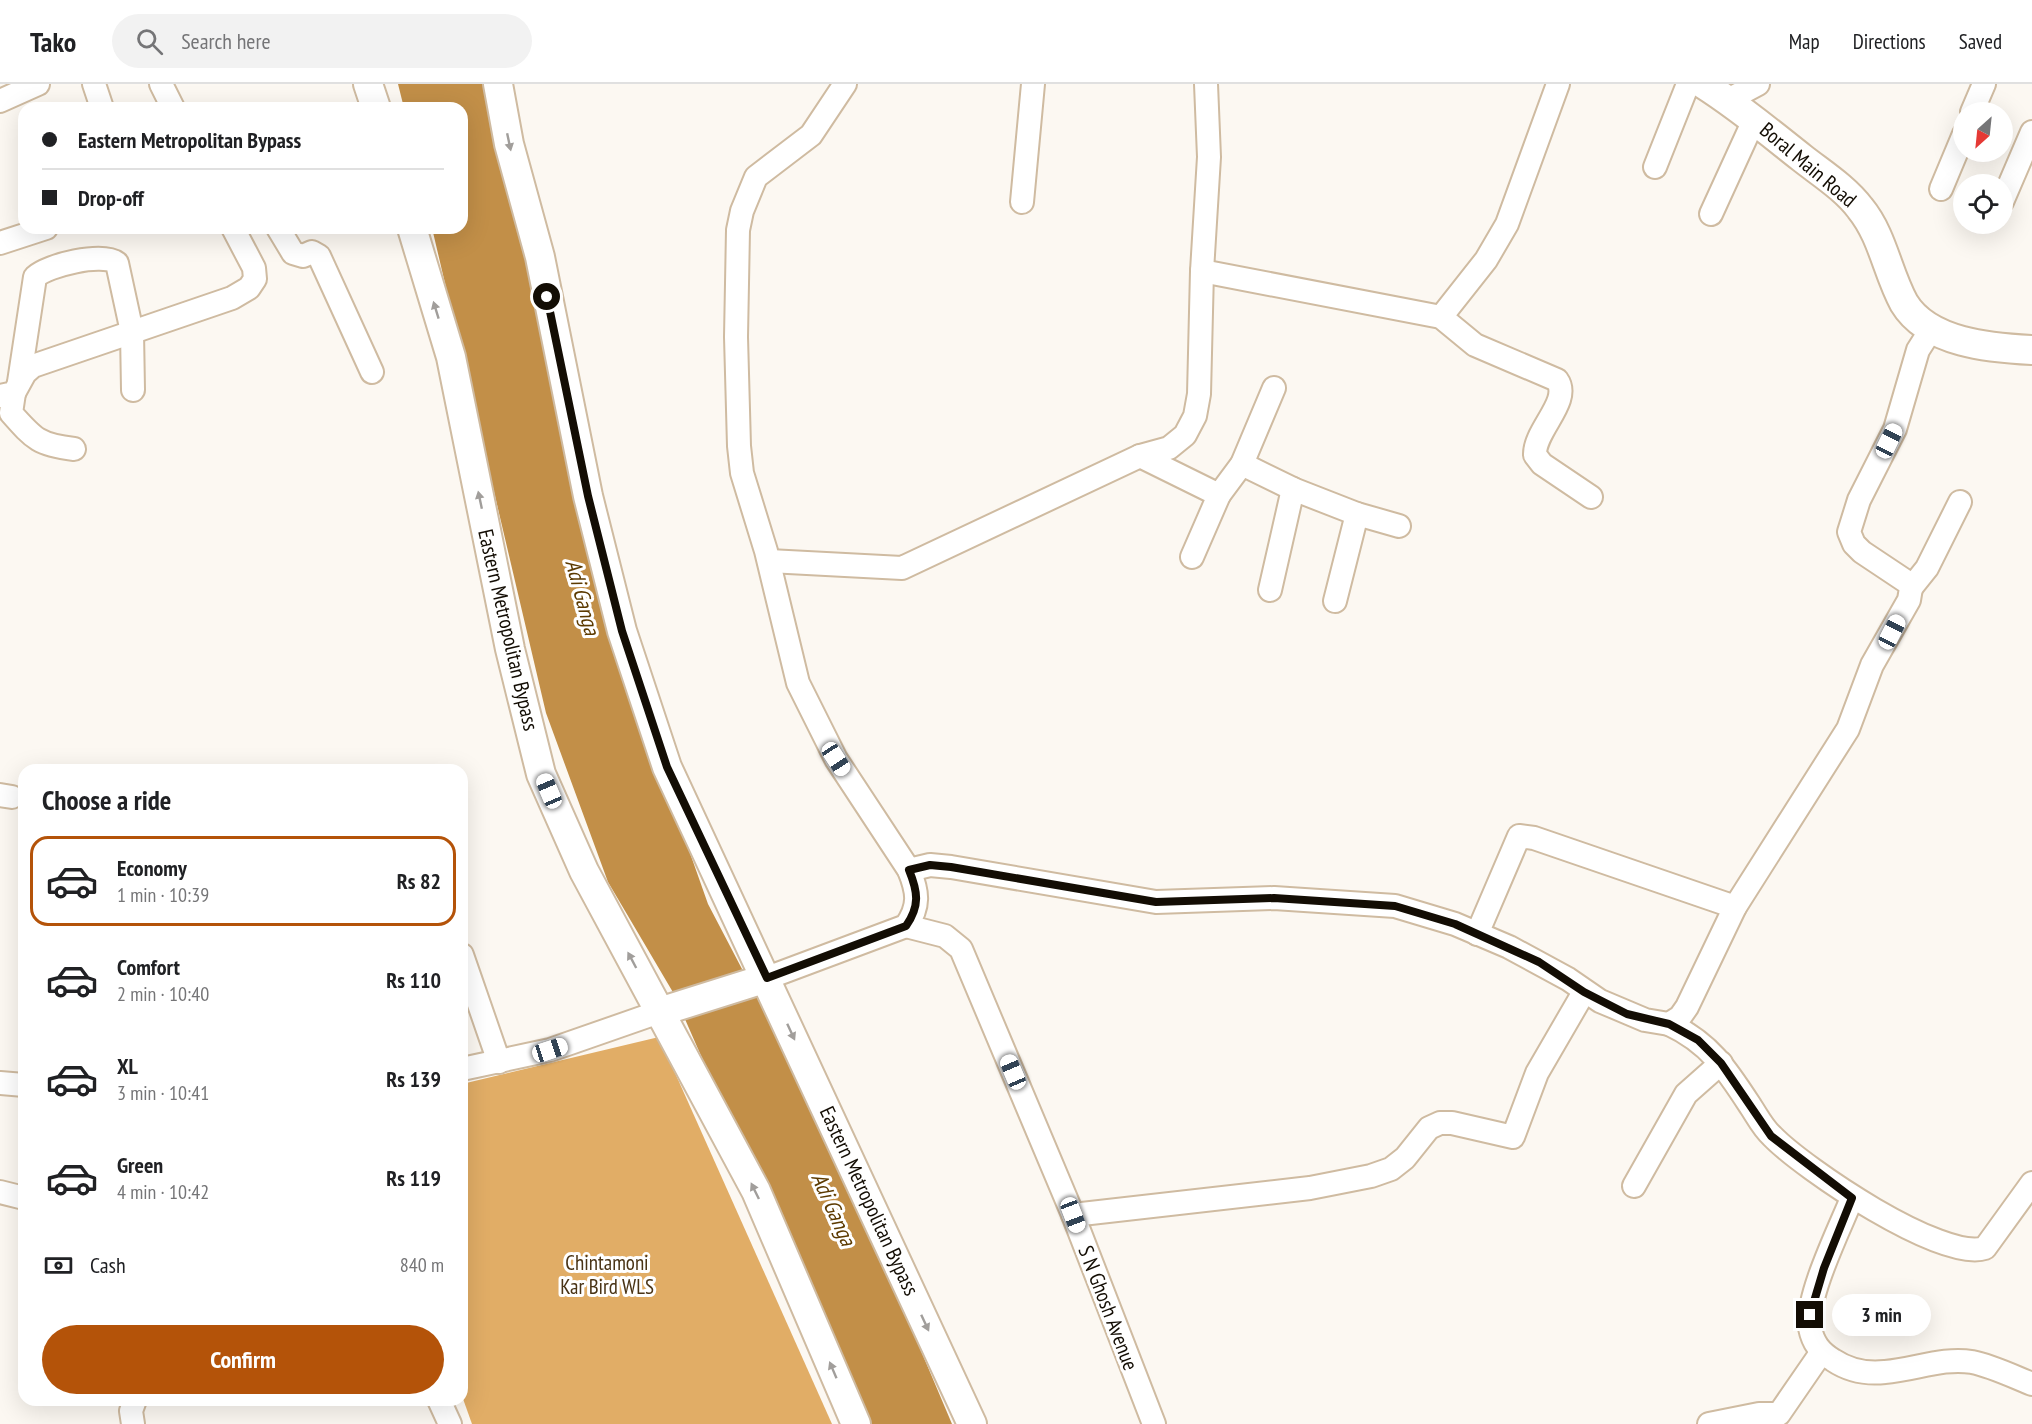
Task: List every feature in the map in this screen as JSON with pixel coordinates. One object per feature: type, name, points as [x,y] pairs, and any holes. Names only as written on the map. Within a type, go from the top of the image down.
[{"type":"main road","points":[[368,84],[374,102]]},
{"type":"main road","name":"Eastern Metropolitan Bypass","points":[[498,84],[509,144],[540,257],[588,496],[622,631],[667,767],[767,978],[972,1424]]},
{"type":"main road","name":"Boral Main Road","points":[[1703,84],[1754,120],[1860,207],[1877,235],[1904,303],[1916,318],[1950,337],[1998,349],[2032,350]]},
{"type":"main road","name":"Eastern Metropolitan Bypass","points":[[414,234],[451,357],[510,649],[541,774],[584,871],[756,1191],[856,1424]]},
{"type":"main road","points":[[659,1012],[692,1004],[767,978]]},
{"type":"street","points":[[0,101],[38,84]]},
{"type":"street","points":[[94,84],[100,102]]},
{"type":"street","points":[[161,84],[170,102]]},
{"type":"street","points":[[767,978],[906,926],[918,904],[916,888],[909,870],[836,759],[808,706],[792,661],[769,561],[742,473],[739,446],[736,337],[738,230],[742,211],[756,177],[811,135],[845,84]]},
{"type":"street","points":[[1022,202],[1034,84]]},
{"type":"street","points":[[769,561],[902,568],[1140,456],[1169,448],[1185,435],[1195,416],[1199,394],[1202,271],[1209,157],[1206,84]]},
{"type":"street","points":[[1442,316],[1486,260],[1506,224],[1558,84]]},
{"type":"street","points":[[1655,167],[1688,84]]},
{"type":"street","points":[[1728,100],[1758,84]]},
{"type":"street","points":[[1976,102],[1984,84]]},
{"type":"street","points":[[1711,214],[1754,120]]},
{"type":"street","points":[[2013,176],[2032,132]]},
{"type":"street","points":[[1941,189],[1953,160]]},
{"type":"street","points":[[0,243],[28,234]]},
{"type":"street","points":[[11,392],[33,366],[232,298],[249,288],[255,279],[254,268],[236,234]]},
{"type":"street","points":[[282,234],[293,253],[303,256],[312,252],[320,256],[372,372]]},
{"type":"street","points":[[74,449],[47,446],[29,433],[11,412],[11,392],[35,277],[42,270],[99,257],[110,258],[117,263],[132,332],[133,390]]},
{"type":"street","points":[[1202,271],[1442,316],[1475,345],[1557,380],[1561,386],[1561,394],[1538,438],[1535,455],[1542,464],[1590,497]]},
{"type":"street","points":[[1911,588],[1862,552],[1854,544],[1850,532],[1859,500],[1895,429],[1918,350],[1932,328]]},
{"type":"street","points":[[1192,557],[1219,495],[1242,464],[1274,388]]},
{"type":"street","points":[[1140,456],[1219,495]]},
{"type":"street","points":[[1242,464],[1293,489],[1357,514],[1399,526]]},
{"type":"street","points":[[1270,590],[1293,489]]},
{"type":"street","points":[[1669,1024],[1680,1017],[1688,1007],[1735,907],[1848,729],[1872,665],[1900,617],[1911,588],[1917,584],[1931,563],[1960,502]]},
{"type":"street","points":[[1335,601],[1357,514]]},
{"type":"street","points":[[1477,934],[1519,836],[1534,838],[1735,907]]},
{"type":"street","points":[[909,870],[930,865],[951,867],[1156,902],[1274,898],[1395,906],[1477,934],[1539,962],[1584,992],[1627,1014],[1669,1024],[1698,1040],[1721,1063],[1771,1136],[1852,1198],[1933,1240],[1960,1249],[1977,1251],[1985,1248],[1993,1240],[2032,1182]]},
{"type":"street","name":"S N Ghosh Avenue","points":[[906,926],[945,936],[962,949],[1073,1215],[1154,1424]]},
{"type":"street","points":[[468,972],[499,1062]]},
{"type":"street","points":[[1073,1215],[1310,1188],[1371,1176],[1391,1169],[1405,1158],[1429,1128],[1440,1124],[1452,1123],[1513,1137],[1537,1073],[1584,992]]},
{"type":"street","points":[[468,1069],[550,1050],[659,1012]]},
{"type":"street","points":[[1634,1186],[1686,1094],[1721,1063]]},
{"type":"street","points":[[0,1083],[18,1084]]},
{"type":"street","points":[[0,1192],[18,1196]]},
{"type":"street","points":[[1852,1198],[1824,1268],[1810,1315],[1814,1341],[1821,1353],[1839,1364],[1863,1372],[1885,1372],[1952,1361],[1971,1362],[2032,1384]]},
{"type":"street","points":[[1709,1424],[1759,1414],[1779,1414],[1821,1353]]},
{"type":"street","points":[[133,1406],[131,1411],[133,1424]]},
{"type":"street","points":[[442,1406],[450,1424]]},
{"type":"green space","name":"Chintamoni Kar Bird WLS","points":[[659,1037],[832,1424],[472,1424],[466,1406],[468,1406],[468,1083]]},
{"type":"water","name":"Adi Ganga","points":[[398,84],[484,84],[532,279],[602,604],[708,904],[833,1143],[952,1424],[862,1424],[674,994],[608,882],[546,713],[433,234],[468,234],[468,102],[402,102]]},
{"type":"route","points":[[547,297],[588,496],[622,631],[667,767],[767,978],[906,926],[915,914],[918,904],[916,888],[909,870],[930,865],[1008,875],[1053,886],[1156,902],[1274,898],[1319,900],[1395,906],[1455,924],[1539,962],[1568,979],[1584,992],[1627,1014],[1669,1024],[1698,1040],[1710,1049],[1721,1063],[1771,1136],[1852,1198],[1824,1268],[1810,1315]]}]
